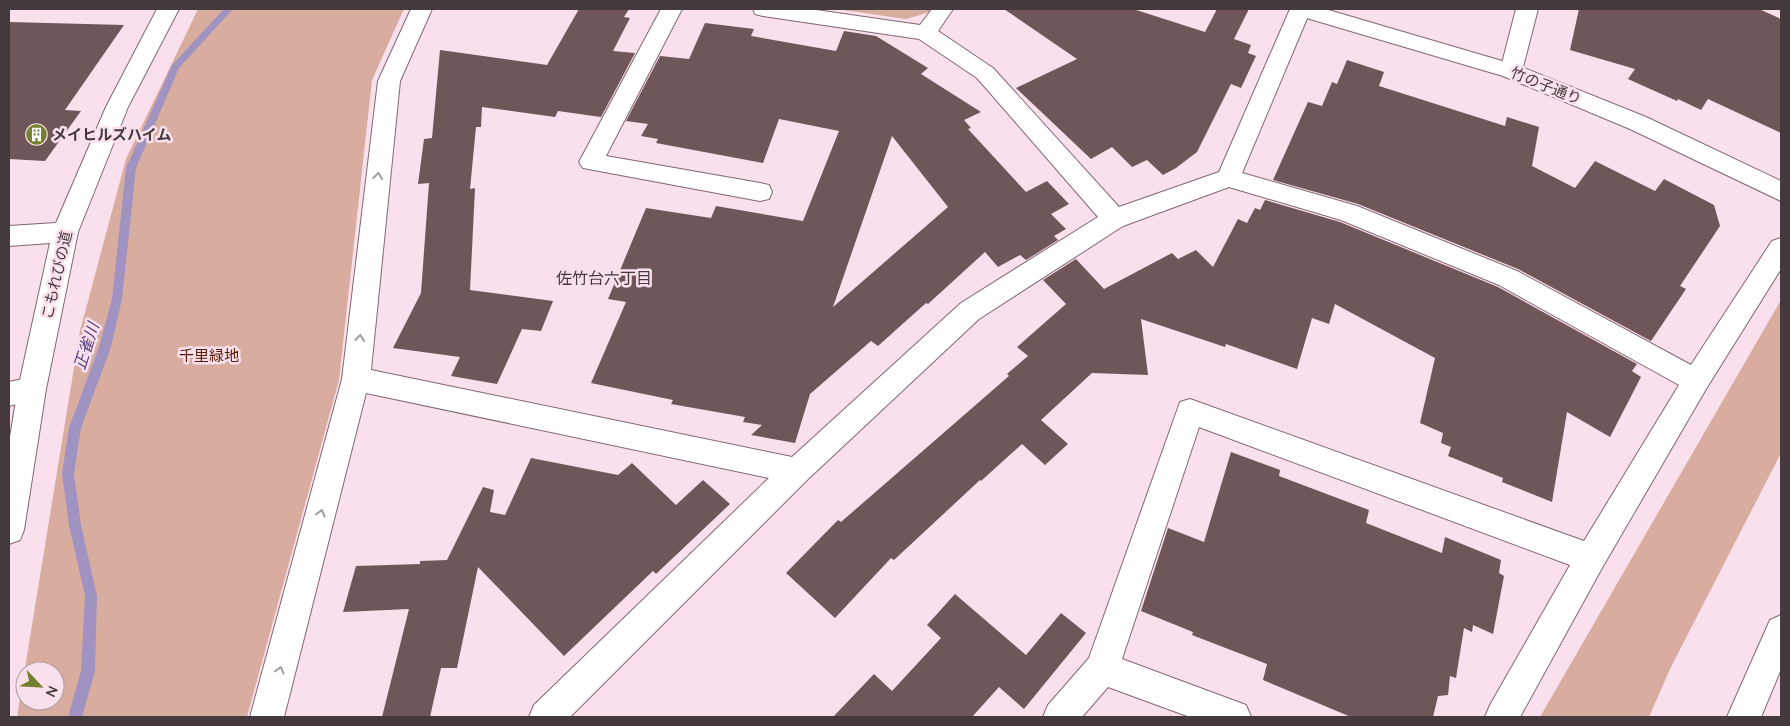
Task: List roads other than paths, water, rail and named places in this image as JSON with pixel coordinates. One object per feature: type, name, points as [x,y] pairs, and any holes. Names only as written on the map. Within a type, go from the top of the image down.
[{"type":"street","name":"こもれびの道","points":[[9,530],[21,392],[65,232],[117,107],[168,9]]},
{"type":"street","points":[[267,717],[356,379],[389,81],[421,9]]},
{"type":"street","points":[[671,9],[591,162],[760,192]]},
{"type":"street","points":[[763,9],[925,33],[985,73],[1114,219]]},
{"type":"street","points":[[925,33],[943,9]]},
{"type":"street","points":[[1228,178],[1301,9]]},
{"type":"street","name":"竹の子通り","points":[[1301,9],[1511,71],[1638,123],[1781,192]]},
{"type":"street","points":[[1511,71],[1527,9]]},
{"type":"street","points":[[546,717],[797,471],[970,310],[1114,219],[1228,178],[1348,213],[1508,278],[1696,381]]},
{"type":"street","points":[[9,236],[65,232]]},
{"type":"street","points":[[1502,717],[1591,558],[1696,381],[1781,248]]},
{"type":"street","points":[[356,379],[797,471]]},
{"type":"street","points":[[1060,717],[1102,668],[1190,412],[1591,558]]},
{"type":"street","points":[[1744,717],[1781,630]]},
{"type":"street","points":[[1102,668],[1234,717]]},
{"type":"waterway","name":"正雀川","points":[[75,717],[88,671],[91,596],[75,525],[68,474],[75,428],[105,347],[117,299],[131,168],[175,67],[229,9]]},
{"type":"place","name":"メイヒルズハイム","points":[[36,135]]},
{"type":"district","name":"佐竹台六丁目","points":[[604,278]]},
{"type":"park label","name":"千里緑地","points":[[209,356]]}]
